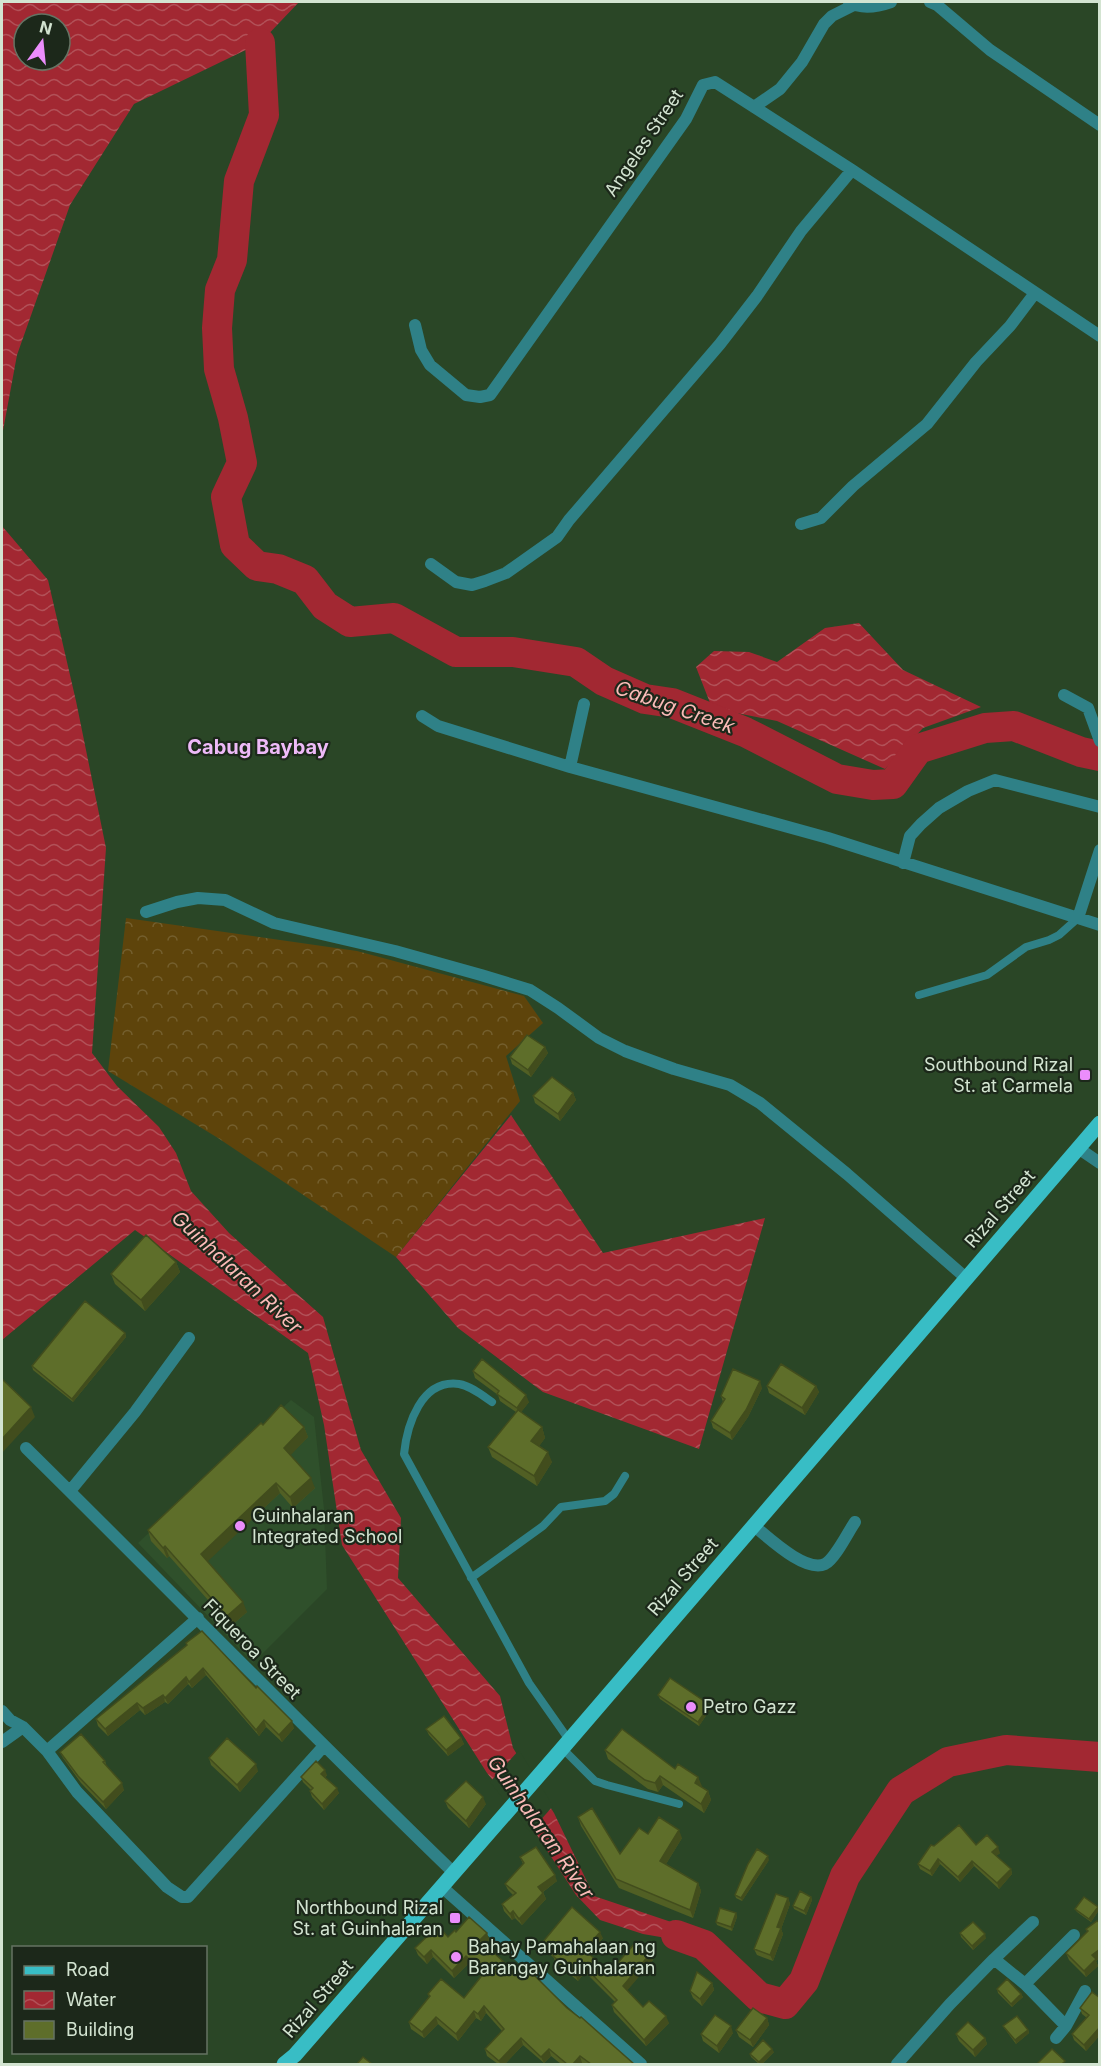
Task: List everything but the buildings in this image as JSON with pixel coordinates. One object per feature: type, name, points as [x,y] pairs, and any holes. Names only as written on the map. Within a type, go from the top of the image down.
[{"type":"main road","name":"Rizal Street","points":[[290,2061],[562,1749],[1100,1123]]},
{"type":"street","points":[[754,107],[780,89],[802,62],[824,24],[832,16],[852,3],[861,7],[880,6],[891,2]]},
{"type":"street","points":[[930,2],[990,50],[1100,125]]},
{"type":"street","name":"Angeles Street","points":[[415,325],[421,350],[430,364],[466,394],[480,397],[490,395],[686,119],[703,86],[715,82],[852,170],[1100,336]]},
{"type":"street","points":[[431,564],[456,582],[472,585],[506,573],[558,537],[576,512],[720,344],[757,296],[801,231],[852,170]]},
{"type":"street","points":[[801,524],[821,518],[853,486],[927,424],[1035,293]]},
{"type":"street","points":[[1064,695],[1088,708],[1100,741]]},
{"type":"street","points":[[570,767],[584,704]]},
{"type":"street","points":[[422,716],[446,729],[570,767],[828,838],[1100,925]]},
{"type":"street","points":[[903,863],[910,836],[939,808],[968,791],[995,780],[1100,807]]},
{"type":"street","points":[[1078,918],[1100,850]]},
{"type":"street","points":[[146,912],[198,898],[225,900],[274,922],[405,954],[530,990],[599,1038],[625,1051],[674,1069],[730,1085],[759,1103],[848,1174],[966,1278]]},
{"type":"street","points":[[1077,1148],[1100,1163]]},
{"type":"street","points":[[70,1491],[135,1412],[189,1338]]},
{"type":"street","name":"Fiqueroa Street","points":[[26,1448],[198,1618],[323,1747],[454,1873]]},
{"type":"street","points":[[753,1525],[798,1560],[816,1565],[825,1564],[830,1559],[855,1522]]},
{"type":"street","points":[[47,1751],[198,1618]]},
{"type":"street","points":[[2,1711],[10,1720],[23,1727],[47,1751],[77,1792],[167,1887],[182,1897],[188,1898],[323,1747]]},
{"type":"street","points":[[2,1742],[23,1727]]},
{"type":"street","points":[[442,1887],[641,2064]]},
{"type":"street","points":[[897,2064],[950,2004],[1033,1922]]},
{"type":"street","points":[[1025,1984],[1074,1935]]},
{"type":"street","points":[[994,1959],[1025,1984],[1066,2026]]},
{"type":"street","points":[[1056,2038],[1066,2026],[1085,1991]]},
{"type":"lane","points":[[919,995],[987,975],[1026,946],[1049,940],[1078,918]]},
{"type":"lane","points":[[492,1402],[470,1387],[458,1384],[442,1385],[429,1392],[413,1417],[405,1441],[404,1454],[529,1683],[562,1749],[595,1781],[679,1804]]},
{"type":"lane","points":[[471,1578],[543,1526],[561,1507],[605,1501],[614,1494],[625,1476]]},
{"type":"shaded area","name":"Guinhalaran Integrated School","points":[[291,1400],[314,1417],[324,1509],[327,1589],[253,1663],[138,1543]]},
{"type":"green space","points":[[126,918],[357,951],[524,996],[543,1023],[506,1056],[520,1101],[396,1257],[218,1138],[108,1071]]},
{"type":"water","points":[[2,2],[299,2],[260,43],[134,104],[70,205],[17,355],[2,436]]},
{"type":"water","points":[[2,526],[48,580],[106,848],[92,1053],[117,1086],[159,1127],[176,1153],[191,1191],[229,1233],[323,1317],[361,1450],[401,1518],[398,1578],[500,1696],[513,1748],[554,1813],[594,1896],[692,1929],[716,1947],[710,1954],[678,1940],[643,1934],[600,1920],[576,1895],[537,1835],[487,1773],[342,1545],[324,1425],[308,1353],[135,1230],[2,1340]]},
{"type":"water","points":[[859,623],[903,670],[981,707],[923,728],[885,769],[777,721],[712,708],[696,667],[714,651],[749,652],[777,662],[825,628]]},
{"type":"water","points":[[511,1115],[603,1253],[765,1218],[699,1449],[543,1392],[458,1328],[396,1257]]},
{"type":"pier","points":[[519,1750],[553,1806],[530,1832],[490,1782]]},
{"type":"waterway","name":"Cabug Creek","points":[[260,43],[264,115],[239,181],[232,260],[220,290],[217,328],[219,369],[233,418],[242,463],[226,497],[235,545],[257,566],[278,569],[305,580],[325,606],[350,622],[394,618],[456,652],[513,652],[576,662],[604,681],[645,699],[672,703],[745,732],[837,779],[873,785],[893,784],[918,749],[985,728],[1014,726],[1081,752],[1100,756]]},
{"type":"waterway","name":"Guinhalaran River","points":[[676,1935],[704,1945],[759,1997],[785,2004],[804,1981],[845,1876],[901,1791],[948,1762],[1006,1750],[1100,1757]]},
{"type":"place","name":"Southbound Rizal St. at Carmela","points":[[1085,1075]]},
{"type":"place","name":"Guinhalaran Integrated School","points":[[240,1526]]},
{"type":"place","name":"Petro Gazz","points":[[691,1707]]},
{"type":"place","name":"Northbound Rizal St. at Guinhalaran","points":[[455,1918]]},
{"type":"place","name":"Bahay Pamahalaan ng Barangay Guinhalaran","points":[[456,1957]]},
{"type":"district","name":"Cabug Baybay","points":[[258,747]]}]
